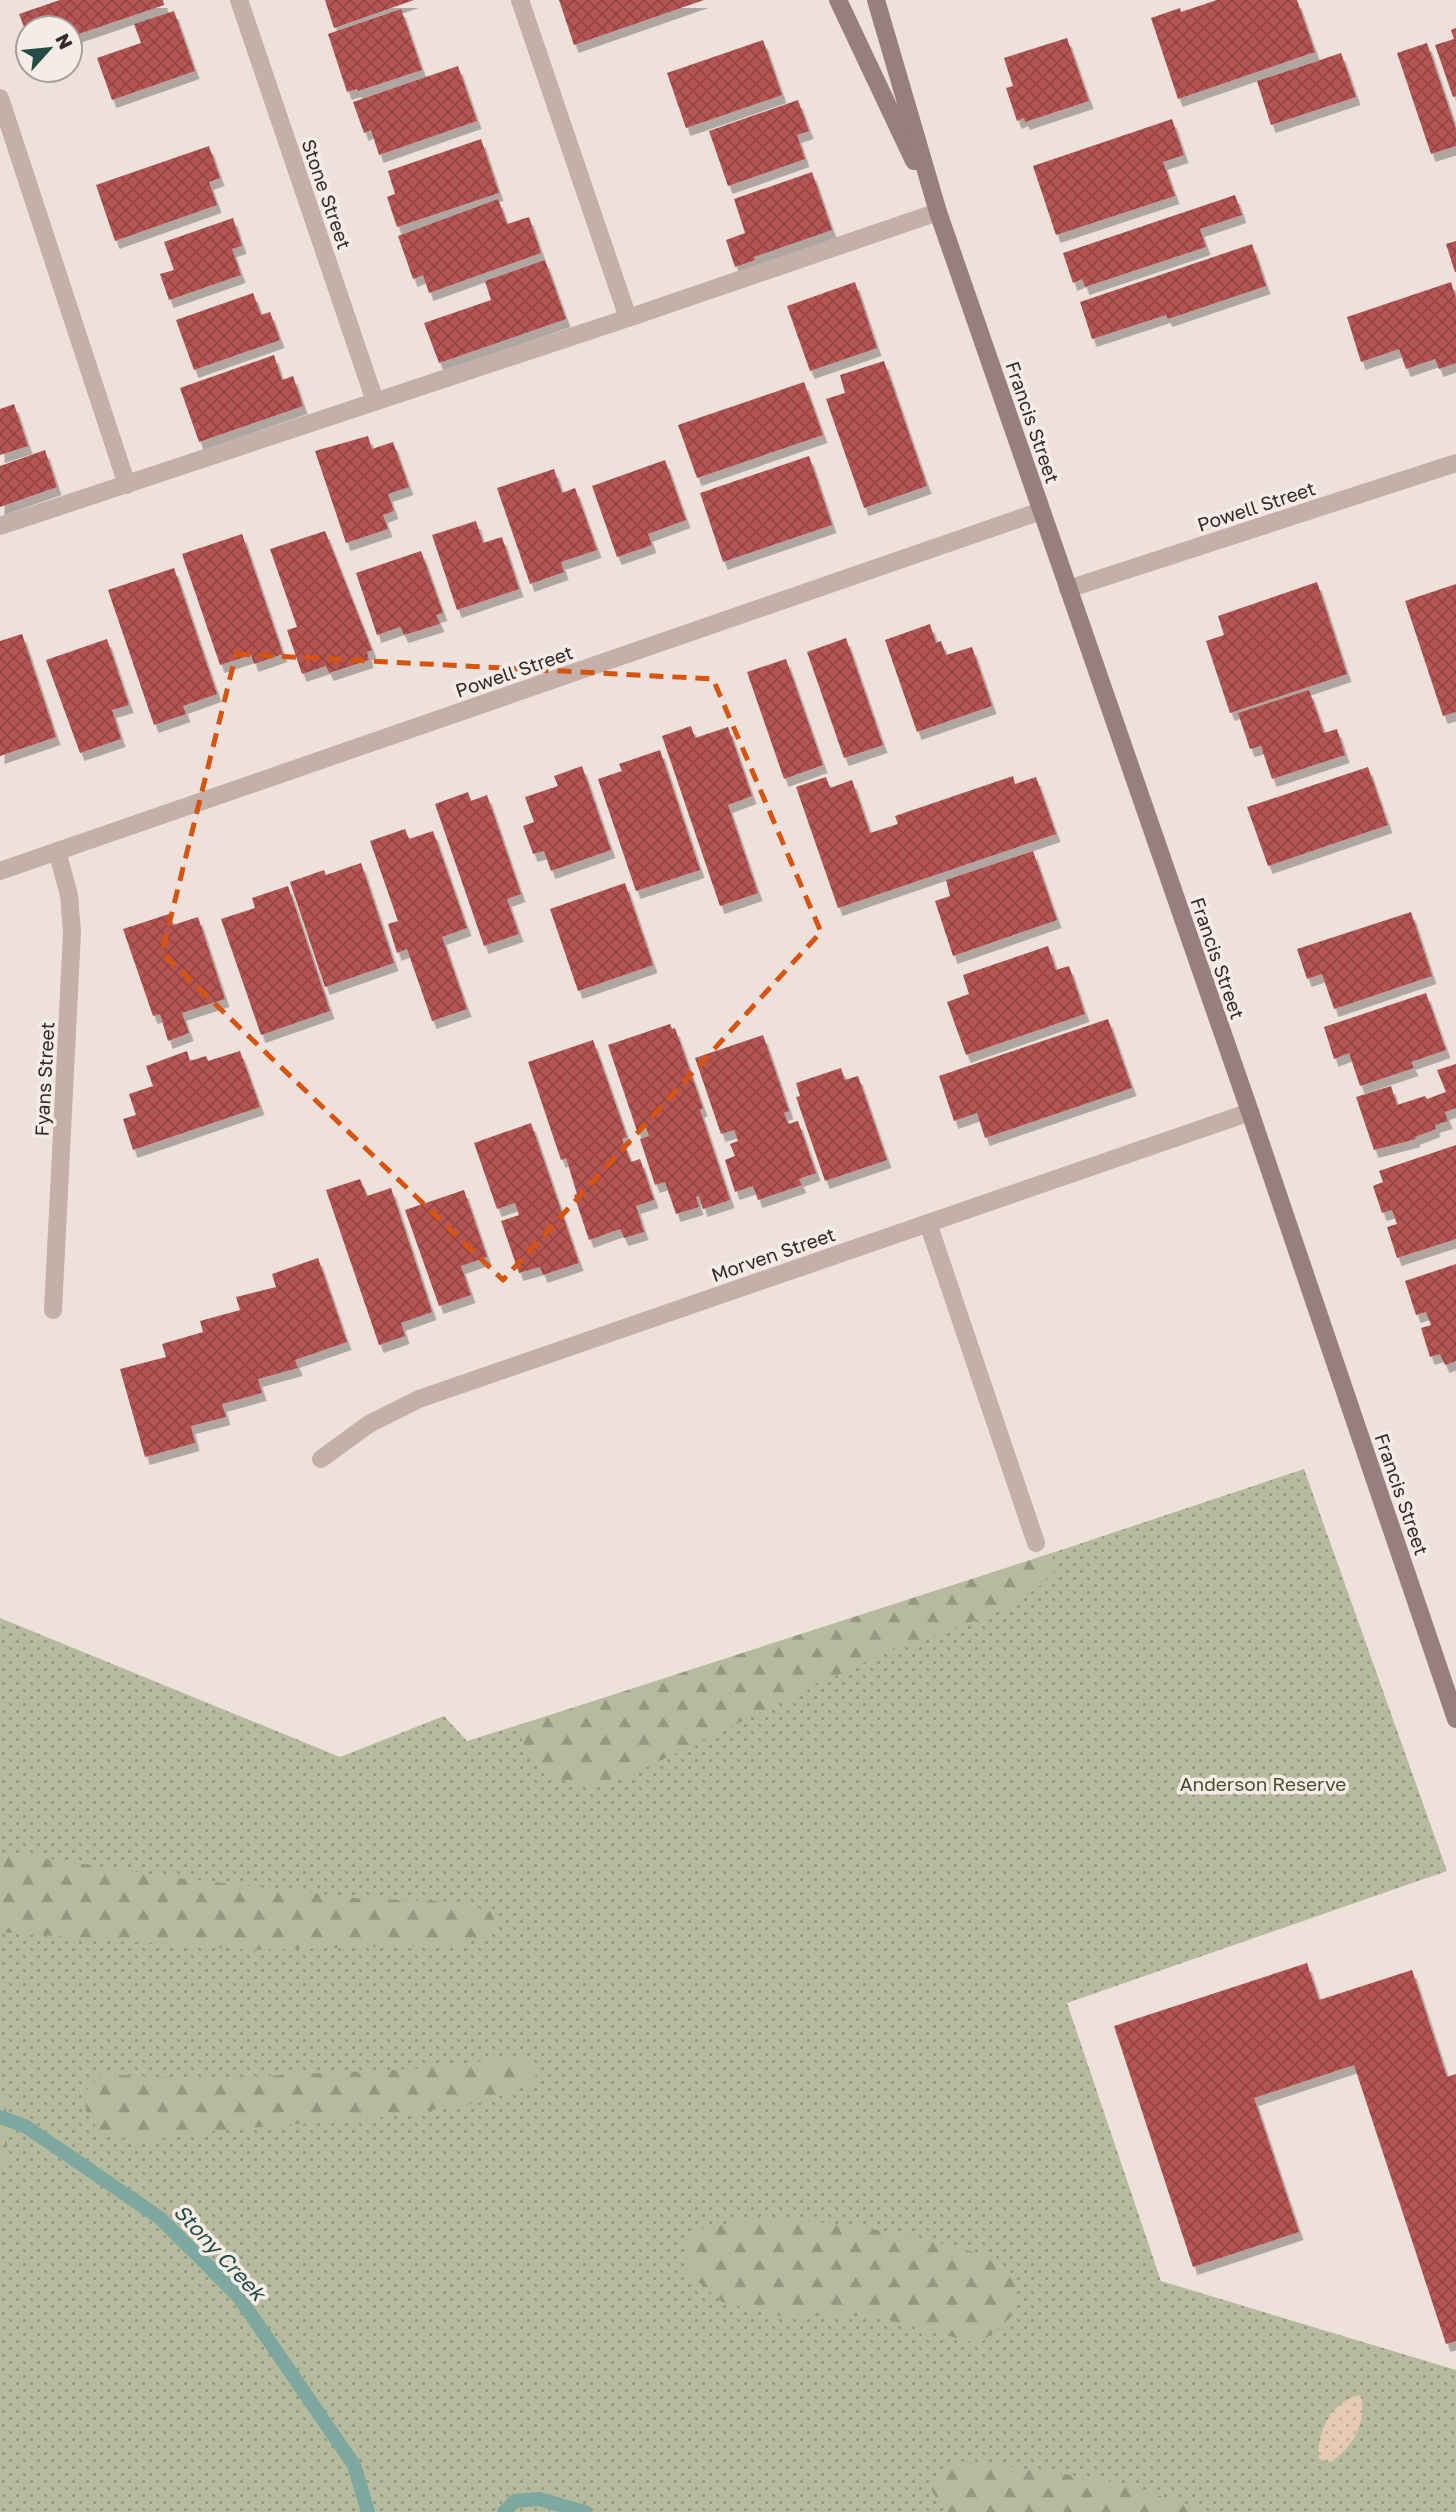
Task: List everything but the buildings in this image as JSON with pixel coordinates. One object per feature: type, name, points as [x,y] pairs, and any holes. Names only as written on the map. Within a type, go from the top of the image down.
[{"type":"main road","name":"Francis Street","points":[[838,0],[938,212]]},
{"type":"main road","name":"Francis Street","points":[[876,0],[938,212],[1250,1112],[1456,1719]]},
{"type":"street","name":"Stone Street","points":[[239,0],[375,401]]},
{"type":"street","points":[[520,0],[628,318]]},
{"type":"street","points":[[0,98],[127,485]]},
{"type":"street","points":[[0,526],[628,318],[938,212]]},
{"type":"street","name":"Powell Street","points":[[1068,589],[1456,463]]},
{"type":"street","name":"Powell Street","points":[[0,871],[1041,511]]},
{"type":"street","name":"Fyans Street","points":[[53,1310],[72,933],[69,895],[57,851]]},
{"type":"street","name":"Morven Street","points":[[321,1459],[369,1424],[419,1399],[1250,1112]]},
{"type":"street","points":[[928,1223],[1036,1543]]},
{"type":"highlighted area","points":[[236,654],[713,679],[821,932],[503,1280],[162,953]]},
{"type":"green space","name":"Anderson Reserve","points":[[1304,1469],[1447,1871],[1067,2003],[1161,2281],[1456,2370],[1456,2512],[0,2512],[0,1618],[340,1757],[444,1716],[467,1741],[785,1642]]},
{"type":"green space","points":[[1052,1553],[1054,1574],[1018,1603],[881,1654],[620,1780],[589,1787],[559,1779],[531,1760],[516,1726]]},
{"type":"green space","points":[[0,1852],[179,1878],[356,1898],[455,1902],[490,1911],[496,1923],[488,1936],[460,1945],[254,1950],[0,1932]]},
{"type":"green space","points":[[521,2057],[533,2069],[537,2080],[488,2101],[394,2116],[202,2132],[140,2142],[102,2135],[86,2111],[85,2092],[102,2074],[197,2079],[414,2069]]},
{"type":"green space","points":[[0,2088],[6,2097],[7,2155],[0,2171]]},
{"type":"green space","points":[[743,2219],[856,2226],[929,2240],[999,2259],[1016,2283],[1012,2316],[979,2344],[874,2316],[780,2316],[722,2302],[688,2273],[686,2247],[696,2231]]},
{"type":"green space","points":[[951,2460],[1125,2484],[1207,2512],[945,2512],[931,2489]]},
{"type":"sand","points":[[1361,2395],[1362,2415],[1351,2442],[1330,2462],[1319,2459],[1320,2438],[1328,2418],[1342,2403]]},
{"type":"waterway","name":"Stony Creek","points":[[0,2117],[25,2126],[160,2218],[239,2297],[354,2465],[368,2512]]},
{"type":"waterway","points":[[504,2512],[515,2501],[539,2499],[585,2512]]}]
